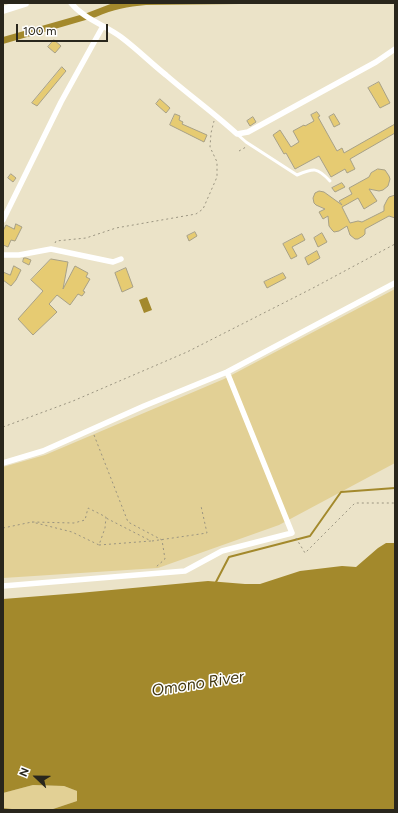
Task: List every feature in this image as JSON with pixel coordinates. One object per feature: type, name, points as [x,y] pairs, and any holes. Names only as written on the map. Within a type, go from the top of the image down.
[{"type":"street","points":[[3,10],[25,3]]},
{"type":"street","points":[[71,3],[76,9],[94,22],[120,37],[215,114],[237,134],[248,132],[376,62],[395,49]]},
{"type":"street","points":[[3,220],[61,102],[103,26]]},
{"type":"street","points":[[3,255],[19,255],[51,249],[113,262],[121,259]]},
{"type":"street","points":[[3,463],[43,451],[144,406],[227,372],[395,283]]},
{"type":"street","points":[[3,586],[185,571],[222,551],[292,533],[227,372]]},
{"type":"lane","points":[[237,134],[250,145],[297,175],[309,170],[318,170],[322,172],[330,181]]},
{"type":"path","points":[[51,249],[56,241],[86,238],[116,228],[196,214],[203,209],[216,177],[217,162],[210,147],[215,114]]},
{"type":"path","points":[[239,151],[250,145]]},
{"type":"path","points":[[3,427],[73,401],[187,352],[313,288],[395,244]]},
{"type":"path","points":[[91,429],[128,522],[162,540]]},
{"type":"path","points":[[292,533],[305,553],[355,503],[395,503]]},
{"type":"path","points":[[32,522],[72,532],[99,545],[162,540],[207,532],[201,506]]},
{"type":"path","points":[[3,528],[32,522],[74,523],[85,520],[88,508],[151,541]]},
{"type":"path","points":[[99,545],[105,528],[106,517]]},
{"type":"path","points":[[149,574],[164,559],[162,540]]},
{"type":"shaded area","points":[[395,289],[395,463],[279,525],[158,568],[3,578],[3,467],[45,455],[224,379]]},
{"type":"shaded area","points":[[33,785],[64,786],[77,791],[77,801],[53,809],[3,808],[3,793]]},
{"type":"water","points":[[113,3],[333,3],[146,5],[115,10],[3,44],[3,37],[87,13]]},
{"type":"water","points":[[147,297],[152,310],[144,313],[139,300]]},
{"type":"water","name":"Omono River","points":[[386,543],[395,543],[395,810],[3,810],[3,808],[53,809],[77,801],[77,791],[64,786],[33,785],[3,793],[3,599],[208,581],[260,584],[300,571],[342,566],[356,567]]},
{"type":"building","points":[[54,40],[61,46],[55,53],[48,47]]},
{"type":"building","points":[[62,67],[66,71],[37,106],[32,103]]},
{"type":"building","points":[[379,82],[390,103],[380,108],[368,88]]},
{"type":"building","points":[[160,99],[170,108],[166,113],[156,104]]},
{"type":"building","points":[[317,112],[320,116],[318,117],[337,151],[342,148],[344,153],[395,124],[395,133],[350,159],[355,169],[347,173],[345,169],[331,177],[319,156],[295,169],[273,135],[280,130],[291,147],[299,142],[293,131],[314,121],[311,115]]},
{"type":"building","points":[[175,114],[180,116],[179,120],[183,122],[182,124],[207,135],[204,142],[170,125]]},
{"type":"building","points":[[334,114],[340,124],[334,127],[329,117]]},
{"type":"building","points":[[253,117],[256,122],[250,126],[247,121]]},
{"type":"building","points":[[378,169],[385,170],[390,179],[388,186],[383,190],[379,191],[369,189],[377,201],[364,209],[358,198],[342,207],[350,223],[358,221],[362,222],[384,211],[384,206],[389,197],[395,195],[395,218],[389,216],[365,229],[365,234],[358,239],[355,239],[350,235],[347,226],[334,232],[329,226],[328,216],[323,219],[319,212],[325,209],[314,203],[313,198],[315,193],[319,191],[324,192],[342,205],[339,201],[352,194],[349,188],[369,177],[371,173]]},
{"type":"building","points":[[11,174],[16,178],[13,182],[8,178]]},
{"type":"building","points":[[342,183],[345,187],[335,192],[332,188]]},
{"type":"building","points":[[16,224],[22,227],[15,241],[11,240],[8,247],[3,245],[3,231],[6,225],[14,229]]},
{"type":"building","points":[[195,232],[197,236],[189,241],[187,236]]},
{"type":"building","points":[[322,233],[327,242],[318,247],[314,238]]},
{"type":"building","points":[[302,234],[305,240],[292,247],[297,256],[291,259],[283,244]]},
{"type":"building","points":[[317,251],[320,258],[308,265],[305,258]]},
{"type":"building","points":[[24,258],[31,260],[29,265],[23,262]]},
{"type":"building","points":[[51,259],[68,262],[63,289],[75,266],[88,273],[86,277],[90,279],[83,291],[85,292],[82,296],[78,294],[70,305],[57,295],[49,304],[57,312],[33,335],[18,319],[43,291],[31,280]]},
{"type":"building","points":[[14,266],[21,270],[11,286],[3,280],[3,272],[10,275]]},
{"type":"building","points":[[126,268],[133,287],[122,292],[115,273]]},
{"type":"building","points":[[283,273],[286,278],[267,288],[264,282]]},
{"type":"waterway","points":[[216,582],[229,557],[310,536],[341,492],[395,488]]}]
